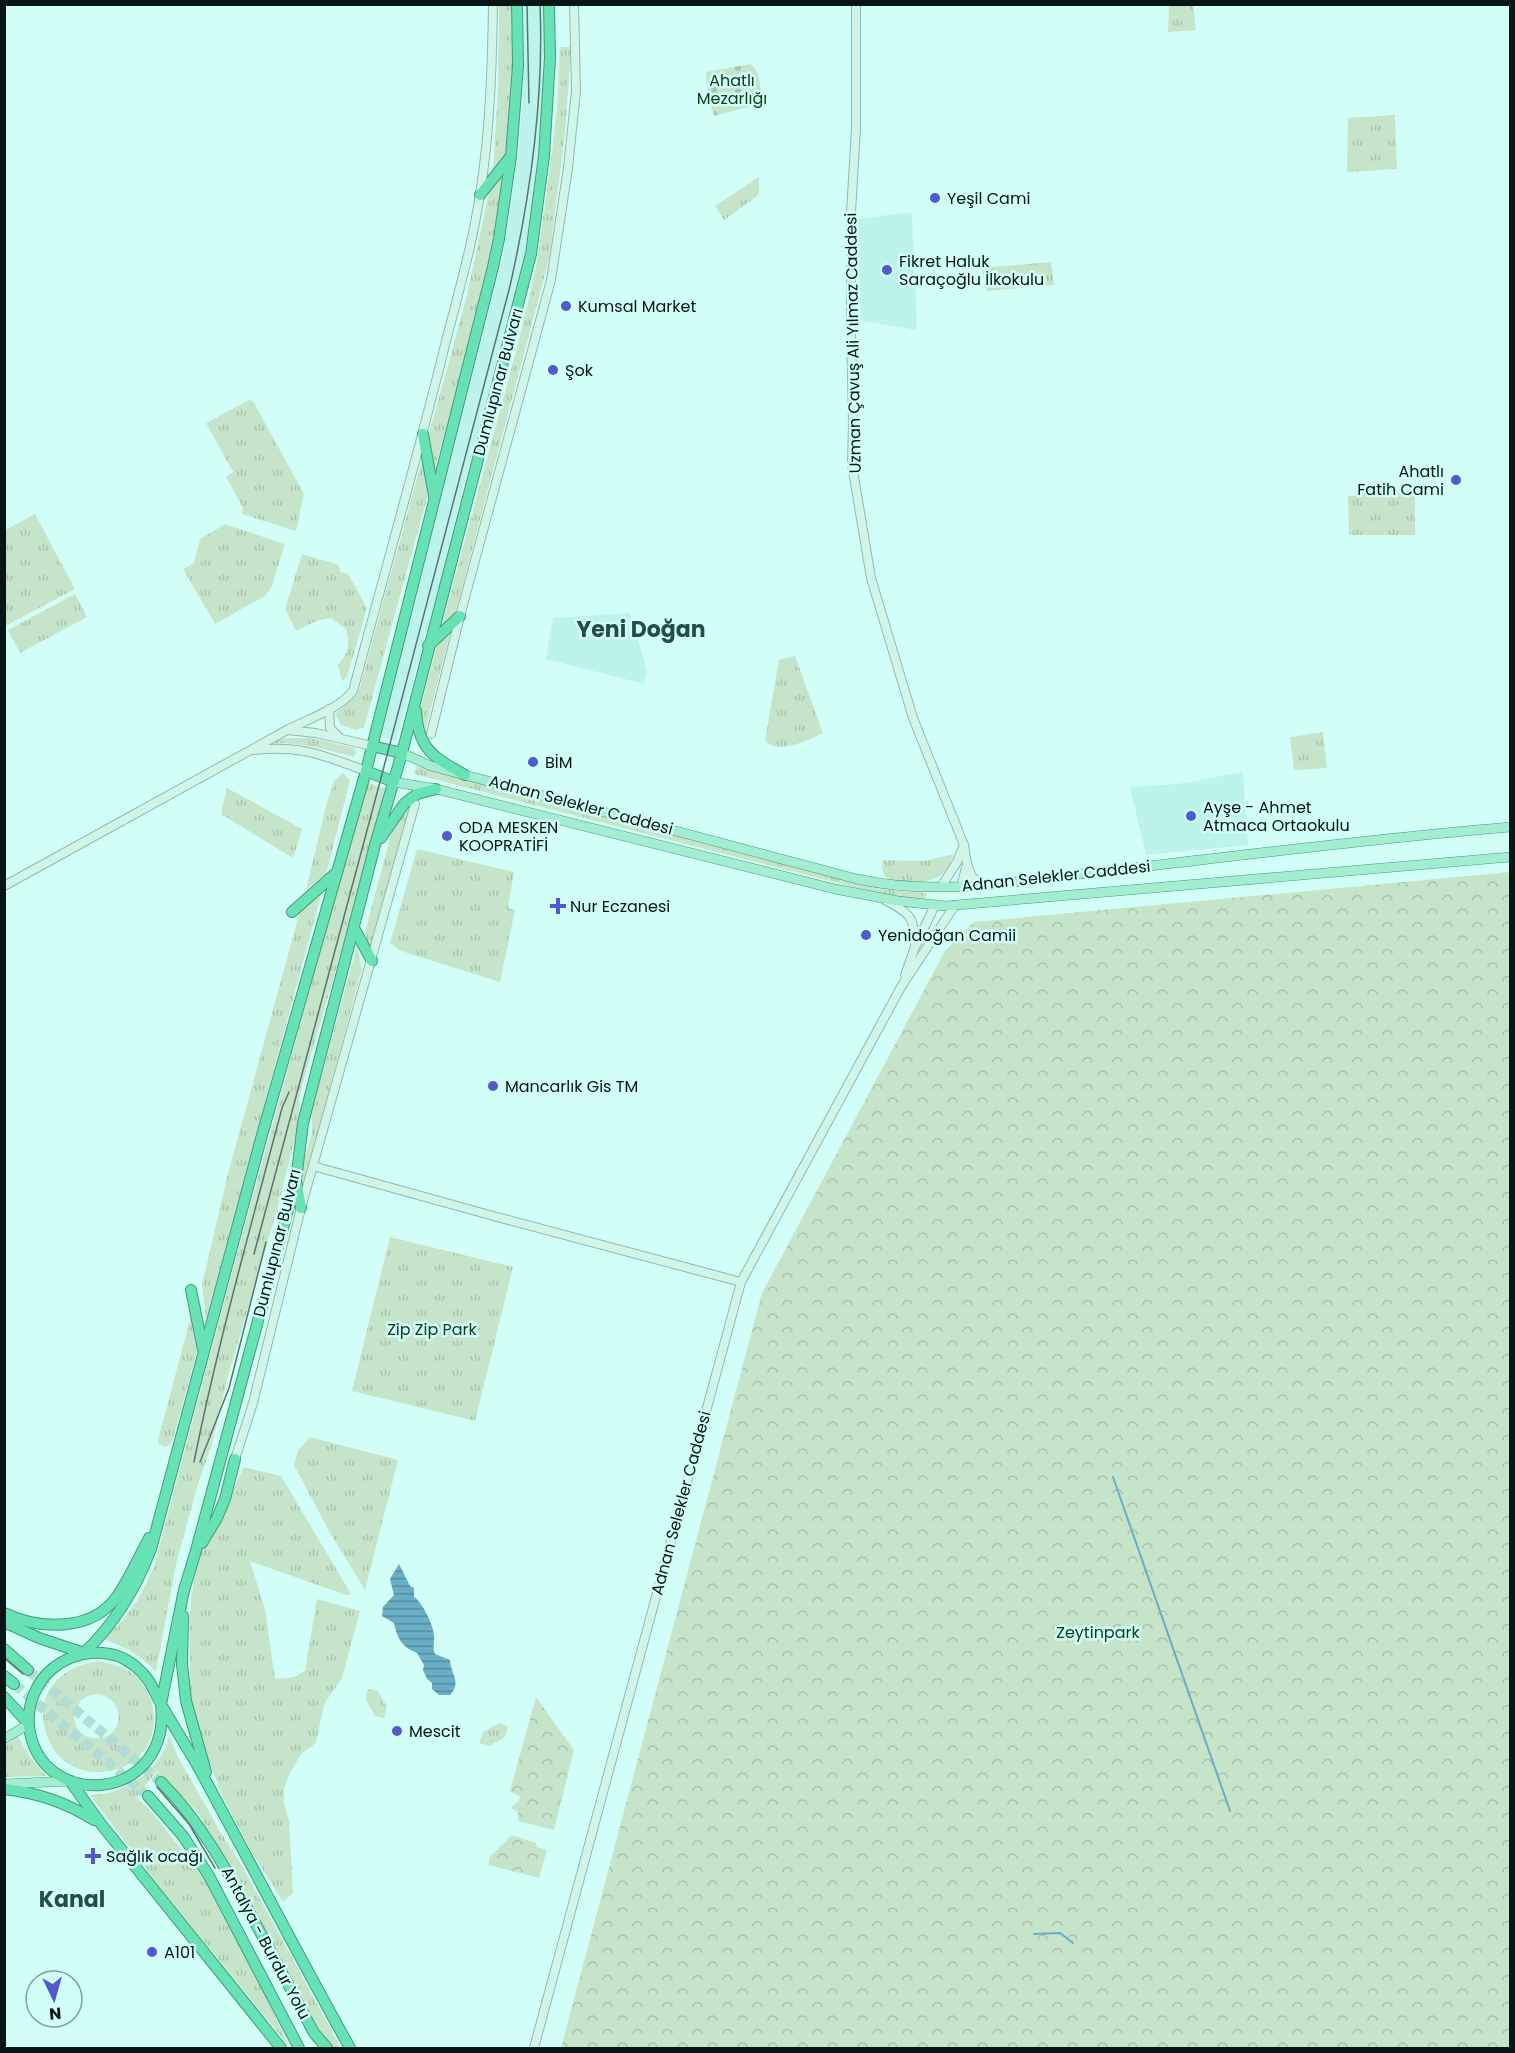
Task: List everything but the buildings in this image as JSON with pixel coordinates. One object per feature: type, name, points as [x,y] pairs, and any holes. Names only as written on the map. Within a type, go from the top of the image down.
[{"type":"highway","name":"Dumlupınar Bulvarı","points":[[84,1653],[124,1608],[151,1549],[262,1135],[366,771],[497,248],[511,156],[518,66],[517,4]]},
{"type":"highway","name":"Dumlupınar Bulvarı","points":[[161,1704],[184,1590],[296,1180],[303,1123],[355,930],[375,845],[402,753],[531,254],[544,156],[550,58],[549,4]]},
{"type":"highway","points":[[480,195],[511,156]]},
{"type":"highway","points":[[423,434],[435,502]]},
{"type":"highway","points":[[428,646],[460,616]]},
{"type":"highway","points":[[415,699],[417,728],[433,757],[465,775]]},
{"type":"highway","points":[[372,746],[402,753]]},
{"type":"highway","points":[[366,771],[394,782]]},
{"type":"highway","points":[[375,845],[404,804],[417,794],[436,789]]},
{"type":"highway","points":[[292,912],[338,872]]},
{"type":"highway","points":[[355,930],[372,961]]},
{"type":"highway","points":[[296,1180],[301,1208]]},
{"type":"highway","points":[[191,1290],[203,1352]]},
{"type":"highway","points":[[195,1554],[217,1518],[225,1499],[235,1459]]},
{"type":"highway","points":[[4,1613],[20,1621],[44,1626],[67,1625],[102,1612],[117,1596],[156,1524]]},
{"type":"highway","points":[[184,1590],[182,1664],[186,1701],[210,1790]]},
{"type":"highway","points":[[4,1622],[39,1638],[84,1653],[110,1654],[133,1664],[146,1675],[350,2049]]},
{"type":"highway","points":[[4,1649],[28,1670]]},
{"type":"highway","points":[[84,1653],[66,1659],[50,1671],[38,1686],[30,1704],[31,1738],[41,1758],[57,1773],[70,1781],[102,1786],[118,1782],[138,1770],[154,1751],[160,1737],[163,1720],[161,1704]]},
{"type":"highway","points":[[4,1676],[14,1684]]},
{"type":"highway","points":[[4,1698],[29,1724]]},
{"type":"highway","points":[[70,1781],[101,1824],[281,2049]]},
{"type":"highway","name":"Antalya - Burdur Yolu","points":[[161,1782],[179,1800],[198,1825],[225,1867],[314,2033],[327,2049]]},
{"type":"highway","points":[[4,1789],[29,1792],[63,1802],[101,1824]]},
{"type":"highway","name":"Antalya - Burdur Yolu","points":[[148,1796],[183,1836],[209,1876],[299,2049]]},
{"type":"main road","name":"Adnan Selekler Caddesi","points":[[402,753],[422,763],[465,775],[881,884],[941,887],[987,886],[1146,866],[1510,827]]},
{"type":"main road","name":"Adnan Selekler Caddesi","points":[[394,782],[436,789],[882,899],[935,905],[1510,857]]},
{"type":"main road","points":[[935,905],[941,887]]},
{"type":"main road","points":[[955,905],[961,887]]},
{"type":"main road","points":[[4,1739],[29,1724]]},
{"type":"main road","points":[[4,1784],[70,1781]]},
{"type":"street","points":[[7,883],[329,709],[343,701],[352,691],[423,434],[468,254],[480,195],[493,53],[493,4]]},
{"type":"street","name":"Dumlupınar Bulvarı","points":[[431,734],[460,616],[551,280],[568,168],[576,91],[574,4]]},
{"type":"street","name":"Uzman Çavuş Ali Yılmaz Caddesi","points":[[856,4],[856,128],[851,212],[852,465],[871,578],[913,718],[964,845],[967,864]]},
{"type":"street","points":[[329,709],[330,728],[341,739]]},
{"type":"street","points":[[287,730],[372,746]]},
{"type":"street","points":[[250,750],[293,748],[322,754],[366,771]]},
{"type":"street","points":[[235,1459],[253,1403],[301,1208],[415,804]]},
{"type":"street","points":[[941,887],[957,862],[964,845]]},
{"type":"street","points":[[967,864],[972,877],[987,886]]},
{"type":"street","points":[[961,887],[967,864]]},
{"type":"street","name":"Adnan Selekler Caddesi","points":[[882,899],[908,914],[915,927],[915,947]]},
{"type":"street","name":"Adnan Selekler Caddesi","points":[[901,987],[915,947],[935,905]]},
{"type":"street","name":"Adnan Selekler Caddesi","points":[[534,2049],[741,1282],[901,987],[955,905]]},
{"type":"street","points":[[313,1166],[741,1282]]},
{"type":"shaded area","points":[[524,5],[544,5],[545,56],[540,158],[523,263],[514,304],[460,498],[444,568],[396,741],[380,737],[503,257],[519,150],[524,68]]},
{"type":"shaded area","name":"Fikret Haluk Saraçoğlu İlkokulu","points":[[912,212],[917,330],[861,321],[857,219]]},
{"type":"shaded area","points":[[630,613],[647,671],[644,684],[546,659],[553,618]]},
{"type":"shaded area","name":"Ayşe - Ahmet Atmaca Ortaokulu","points":[[1243,772],[1248,845],[1146,855],[1130,787],[1177,784]]},
{"type":"green space","points":[[499,5],[511,5],[512,66],[506,153],[493,171],[498,89]]},
{"type":"green space","points":[[1169,5],[1193,5],[1196,30],[1168,32]]},
{"type":"green space","points":[[560,47],[571,47],[565,134],[549,259],[455,614],[441,629],[518,344],[537,263],[557,108]]},
{"type":"green space","name":"Ahatlı Mezarlığı","points":[[751,64],[759,77],[760,102],[715,116],[708,101],[706,72]]},
{"type":"green space","points":[[1395,115],[1397,169],[1347,172],[1348,118]]},
{"type":"green space","points":[[506,168],[491,253],[472,334],[364,727],[356,730],[341,725],[335,714],[358,694],[466,299],[489,193]]},
{"type":"green space","points":[[759,177],[759,193],[756,197],[724,220],[715,206]]},
{"type":"green space","points":[[1051,262],[1054,285],[987,291],[982,268]]},
{"type":"green space","points":[[249,400],[253,401],[304,494],[296,531],[242,514],[243,508],[226,477],[233,472],[206,423]]},
{"type":"green space","points":[[1415,491],[1415,535],[1349,535],[1348,496]]},
{"type":"green space","points":[[35,514],[75,589],[5,626],[5,530]]},
{"type":"green space","points":[[225,524],[285,544],[271,588],[265,596],[215,624],[183,569],[194,563],[200,539]]},
{"type":"green space","points":[[302,554],[339,565],[340,572],[348,574],[367,608],[347,677],[342,681],[338,665],[348,648],[346,629],[330,618],[316,621],[296,631],[285,609]]},
{"type":"green space","points":[[75,594],[87,617],[20,653],[8,630]]},
{"type":"green space","points":[[451,630],[426,727],[428,737],[425,739],[420,711],[437,645]]},
{"type":"green space","points":[[795,656],[823,733],[793,745],[777,747],[765,740],[779,660]]},
{"type":"green space","points":[[1323,732],[1327,768],[1294,770],[1290,737]]},
{"type":"green space","points":[[286,738],[312,738],[355,748],[356,753],[353,757],[300,745],[267,744]]},
{"type":"green space","points":[[416,766],[879,889],[926,893],[924,902],[877,893],[414,774]]},
{"type":"green space","points":[[343,773],[350,781],[326,874],[306,890],[326,806],[334,781]]},
{"type":"green space","points":[[367,782],[386,789],[300,1093],[298,1126],[276,1214],[176,1564],[156,1672],[132,1652],[103,1639],[121,1622],[137,1601],[154,1567],[231,1276]]},
{"type":"green space","points":[[227,788],[302,829],[293,858],[221,814]]},
{"type":"green space","points":[[409,804],[411,807],[369,948],[365,932],[394,823]]},
{"type":"green space","points":[[417,849],[514,872],[508,908],[515,910],[500,982],[401,951],[390,943]]},
{"type":"green space","points":[[954,854],[942,874],[923,882],[892,881],[885,876],[883,870],[882,860],[925,861]]},
{"type":"green space","name":"Zeytinpark","points":[[1510,872],[1510,2048],[561,2048],[762,1293],[945,951],[974,922]]},
{"type":"green space","points":[[322,891],[206,1321],[202,1285],[228,1174],[300,911]]},
{"type":"green space","points":[[357,946],[362,969],[301,1194],[297,1185],[312,1133],[312,1111]]},
{"type":"green space","name":"Zip Zip Park","points":[[390,1237],[513,1267],[475,1421],[352,1391]]},
{"type":"green space","points":[[191,1316],[198,1348],[173,1439],[171,1444],[165,1447],[159,1444],[158,1440]]},
{"type":"green space","points":[[310,1437],[398,1460],[365,1590],[329,1531],[294,1465],[298,1451]]},
{"type":"green space","points":[[244,1467],[281,1476],[351,1594],[346,1595],[250,1561],[265,1609],[275,1679],[294,1677],[305,1671],[317,1599],[360,1611],[342,1678],[324,1704],[316,1743],[301,1754],[284,1788],[284,1804],[289,1821],[293,1893],[283,1902],[250,1849],[221,1793],[196,1725],[190,1693],[189,1622],[196,1556],[210,1539]]},
{"type":"green space","points":[[99,1661],[125,1669],[141,1681],[151,1700],[154,1722],[149,1743],[132,1762],[107,1772],[80,1769],[68,1763],[58,1755],[50,1743],[45,1727],[43,1713],[45,1700],[51,1688],[59,1678],[83,1664]],"holes":[[[99,1694],[109,1698],[115,1704],[118,1712],[116,1728],[111,1734],[103,1738],[94,1738],[78,1730],[74,1715],[81,1700]]]},
{"type":"green space","points":[[368,1689],[378,1691],[387,1707],[384,1718],[375,1716],[366,1700]]},
{"type":"green space","points":[[536,1697],[574,1750],[554,1830],[518,1821],[518,1813],[511,1807],[519,1801],[520,1796],[510,1791]]},
{"type":"green space","points":[[499,1723],[508,1726],[505,1737],[489,1746],[479,1743],[483,1732]]},
{"type":"green space","points":[[169,1735],[177,1755],[241,1864],[341,2048],[333,2048],[319,2030],[195,1809],[157,1771],[136,1797],[155,1816],[202,1876],[272,2009],[288,2045],[158,1885],[90,1795],[116,1791],[140,1778],[159,1759]]},
{"type":"green space","points":[[18,1736],[38,1767],[47,1776],[5,1777],[5,1746]]},
{"type":"green space","points":[[512,1835],[536,1843],[537,1847],[547,1850],[539,1878],[489,1865],[489,1858]]},
{"type":"water","points":[[399,1564],[410,1586],[414,1588],[414,1597],[429,1619],[434,1635],[435,1654],[450,1660],[456,1682],[450,1695],[439,1695],[432,1689],[432,1683],[427,1679],[423,1670],[424,1665],[417,1653],[401,1641],[394,1623],[382,1616],[383,1607],[394,1595],[390,1579]]},
{"type":"waterway","points":[[1113,1477],[1230,1811]]},
{"type":"waterway","points":[[1034,1934],[1060,1933],[1073,1943]]},
{"type":"tunnel","points":[[28,1670],[161,1782]]},
{"type":"tunnel","points":[[14,1684],[148,1796]]},
{"type":"tram line","points":[[527,4],[529,103]]},
{"type":"tram line","points":[[254,1254],[510,286],[524,217],[538,111],[540,4]]},
{"type":"tram line","points":[[194,1462],[235,1284],[282,1108],[289,1092]]},
{"type":"tram line","points":[[200,1462],[229,1388],[266,1242]]},
{"type":"tram line","points":[[4,1658],[23,1674]]},
{"type":"tram line","points":[[157,1787],[189,1824],[215,1868]]},
{"type":"place","name":"Yeşil Cami","points":[[935,198]]},
{"type":"place","name":"Fikret Haluk Saraçoğlu İlkokulu","points":[[887,270]]},
{"type":"place","name":"Kumsal Market","points":[[566,306]]},
{"type":"place","name":"Şok","points":[[553,370]]},
{"type":"place","name":"Ahatlı Fatih Cami","points":[[1456,480]]},
{"type":"place","name":"BİM","points":[[533,762]]},
{"type":"place","name":"Ayşe - Ahmet Atmaca Ortaokulu","points":[[1191,816]]},
{"type":"place","name":"ODA MESKEN KOOPRATİFİ","points":[[447,836]]},
{"type":"place","name":"Nur Eczanesi","points":[[558,906]]},
{"type":"place","name":"Yenidoğan Camii","points":[[866,935]]},
{"type":"place","name":"Mancarlık Gis TM","points":[[493,1086]]},
{"type":"place","name":"Mescit","points":[[397,1731]]},
{"type":"place","name":"Sağlık ocağı","points":[[93,1856]]},
{"type":"place","name":"A101","points":[[152,1952]]},
{"type":"district","name":"Yeni Doğan","points":[[641,629]]},
{"type":"district","name":"Kanal","points":[[72,1899]]}]
